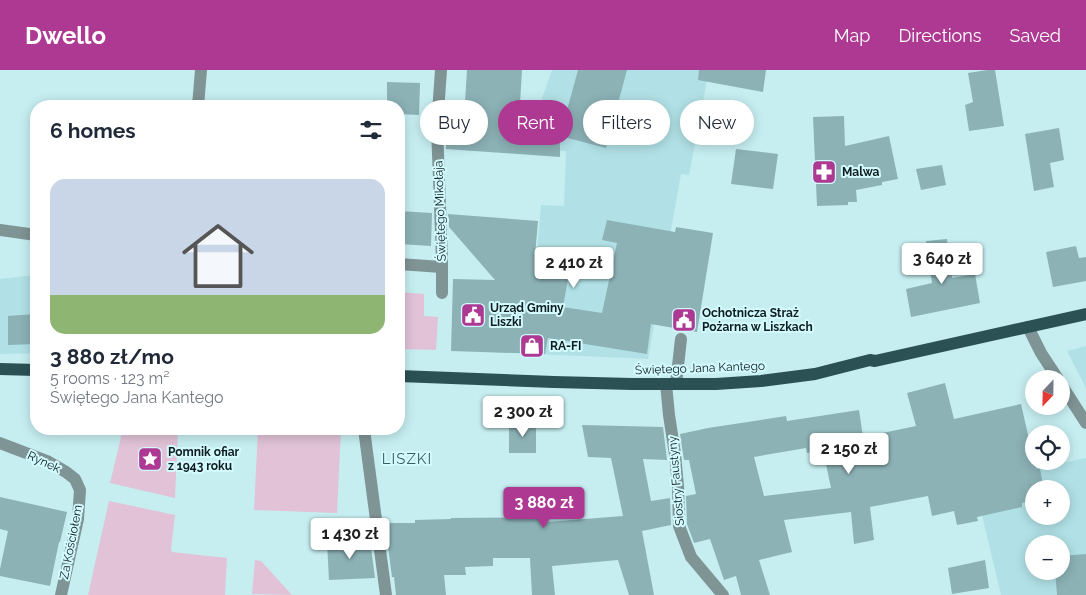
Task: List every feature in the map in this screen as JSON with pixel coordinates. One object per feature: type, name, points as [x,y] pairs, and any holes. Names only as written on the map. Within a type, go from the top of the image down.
[{"type":"main road","name":"Świętego Jana Kantego","points":[[405,376],[671,384],[752,382],[815,374],[870,360],[1086,314]]},
{"type":"main road","points":[[0,369],[30,370]]},
{"type":"street","points":[[198,100],[201,70]]},
{"type":"street","name":"Świętego Mikołaja","points":[[441,70],[437,127],[442,293]]},
{"type":"street","points":[[0,230],[30,234]]},
{"type":"street","points":[[405,264],[442,267]]},
{"type":"street","points":[[1028,327],[1052,370]]},
{"type":"street","name":"Siostry Faustyny","points":[[681,339],[671,384],[669,415],[677,470],[679,526],[691,557],[723,595]]},
{"type":"street","points":[[1070,398],[1086,423]]},
{"type":"street","points":[[365,435],[386,595]]},
{"type":"street","name":"Rynek","points":[[0,443],[48,461],[75,479],[80,490]]},
{"type":"street","name":"Za Kościołem","points":[[61,595],[78,519],[80,490]]},
{"type":"shaded area","points":[[552,70],[709,70],[703,100],[680,100],[680,145],[695,145],[689,175],[681,174],[648,359],[494,352],[495,316],[536,262],[541,205],[564,206],[566,151],[543,150],[543,145],[573,145],[573,100],[541,100]]},
{"type":"shaded area","points":[[30,276],[30,353],[0,354],[0,279]]},
{"type":"shaded area","points":[[405,292],[424,294],[424,316],[438,317],[436,350],[405,349]]},
{"type":"shaded area","points":[[1086,346],[1086,388],[1067,351]]},
{"type":"shaded area","points":[[122,435],[178,435],[175,498],[110,483]]},
{"type":"shaded area","points":[[258,435],[341,435],[337,513],[254,510]]},
{"type":"shaded area","points":[[1086,458],[1086,595],[1001,595],[974,482],[1030,470],[1070,470],[1070,461]]},
{"type":"shaded area","points":[[109,501],[175,515],[172,552],[227,558],[225,595],[88,595]]},
{"type":"shaded area","points":[[255,560],[261,561],[292,595],[252,594]]},
{"type":"building","points":[[467,70],[522,70],[520,100],[498,100],[498,145],[560,145],[560,157],[446,149],[446,145],[488,145],[488,100],[465,100]]},
{"type":"building","points":[[578,70],[627,70],[619,100],[583,100],[583,142],[573,139],[573,100],[570,100]]},
{"type":"building","points":[[699,70],[766,70],[763,92],[698,80]]},
{"type":"building","points":[[995,70],[1004,126],[969,131],[965,105],[973,102],[968,73]]},
{"type":"building","points":[[387,82],[420,83],[419,115],[405,114],[405,100],[387,100]]},
{"type":"building","points":[[844,116],[845,146],[889,136],[898,179],[882,182],[882,185],[856,190],[857,202],[848,202],[848,205],[817,206],[813,117]]},
{"type":"building","points":[[1059,128],[1064,160],[1050,163],[1054,187],[1034,191],[1025,134]]},
{"type":"building","points":[[594,145],[607,145],[606,148]]},
{"type":"building","points":[[736,149],[778,154],[773,189],[731,184]]},
{"type":"building","points":[[942,165],[946,185],[921,190],[916,169]]},
{"type":"building","points":[[405,211],[432,213],[431,246],[405,244]]},
{"type":"building","points":[[448,214],[538,221],[535,255],[571,262],[563,307],[602,313],[617,243],[602,240],[607,220],[675,232],[676,227],[713,233],[697,332],[651,324],[647,354],[548,338],[545,354],[451,351],[453,279],[495,280],[449,227]]},
{"type":"building","points":[[947,239],[952,278],[975,274],[980,303],[911,317],[906,289],[932,283],[926,241]]},
{"type":"building","points":[[1076,246],[1079,258],[1086,257],[1086,281],[1053,287],[1046,252]]},
{"type":"building","points":[[30,314],[30,344],[8,345],[8,316]]},
{"type":"building","points":[[945,383],[954,419],[1021,404],[1026,425],[1025,470],[1040,470],[1042,480],[1025,480],[1025,502],[1022,503],[1022,507],[977,517],[978,521],[957,525],[954,511],[932,516],[928,496],[870,507],[874,540],[854,544],[851,512],[784,520],[792,552],[759,560],[770,595],[741,595],[736,576],[724,580],[710,539],[694,543],[687,524],[686,496],[696,494],[689,460],[684,460],[680,434],[786,416],[787,421],[859,410],[863,437],[916,426],[907,393]],"holes":[[[806,448],[807,453],[823,450],[831,488],[764,496],[754,457]]]},
{"type":"building","points":[[509,424],[536,424],[536,453],[509,453]]},
{"type":"building","points":[[582,425],[663,427],[667,460],[643,459],[651,501],[670,498],[671,525],[642,531],[654,595],[629,595],[618,560],[552,566],[555,595],[532,595],[530,558],[493,558],[493,566],[465,567],[466,575],[444,575],[446,595],[396,595],[387,539],[389,539],[388,523],[415,523],[415,520],[451,518],[546,517],[547,522],[623,516],[611,458],[588,457]]},
{"type":"building","points":[[0,497],[67,512],[50,586],[0,576],[8,531],[0,529]]},
{"type":"building","points":[[370,540],[375,578],[329,580],[327,542]]},
{"type":"building","points":[[1086,554],[1086,595],[1057,595],[1056,580],[1070,580],[1070,555]]},
{"type":"building","points":[[985,560],[989,588],[952,594],[948,568]]},
{"type":"place","name":"Malwa","points":[[824,172]]},
{"type":"place","name":"Urząd Gminy Liszki","points":[[473,315]]},
{"type":"place","name":"Ochotnicza Straż Pożarna w Liszkach","points":[[684,320]]},
{"type":"place","name":"RA-FI","points":[[532,346]]},
{"type":"place","name":"Pomnik ofiar z 1943 roku","points":[[150,459]]},
{"type":"district","name":"LISZKI","points":[[407,459]]}]
